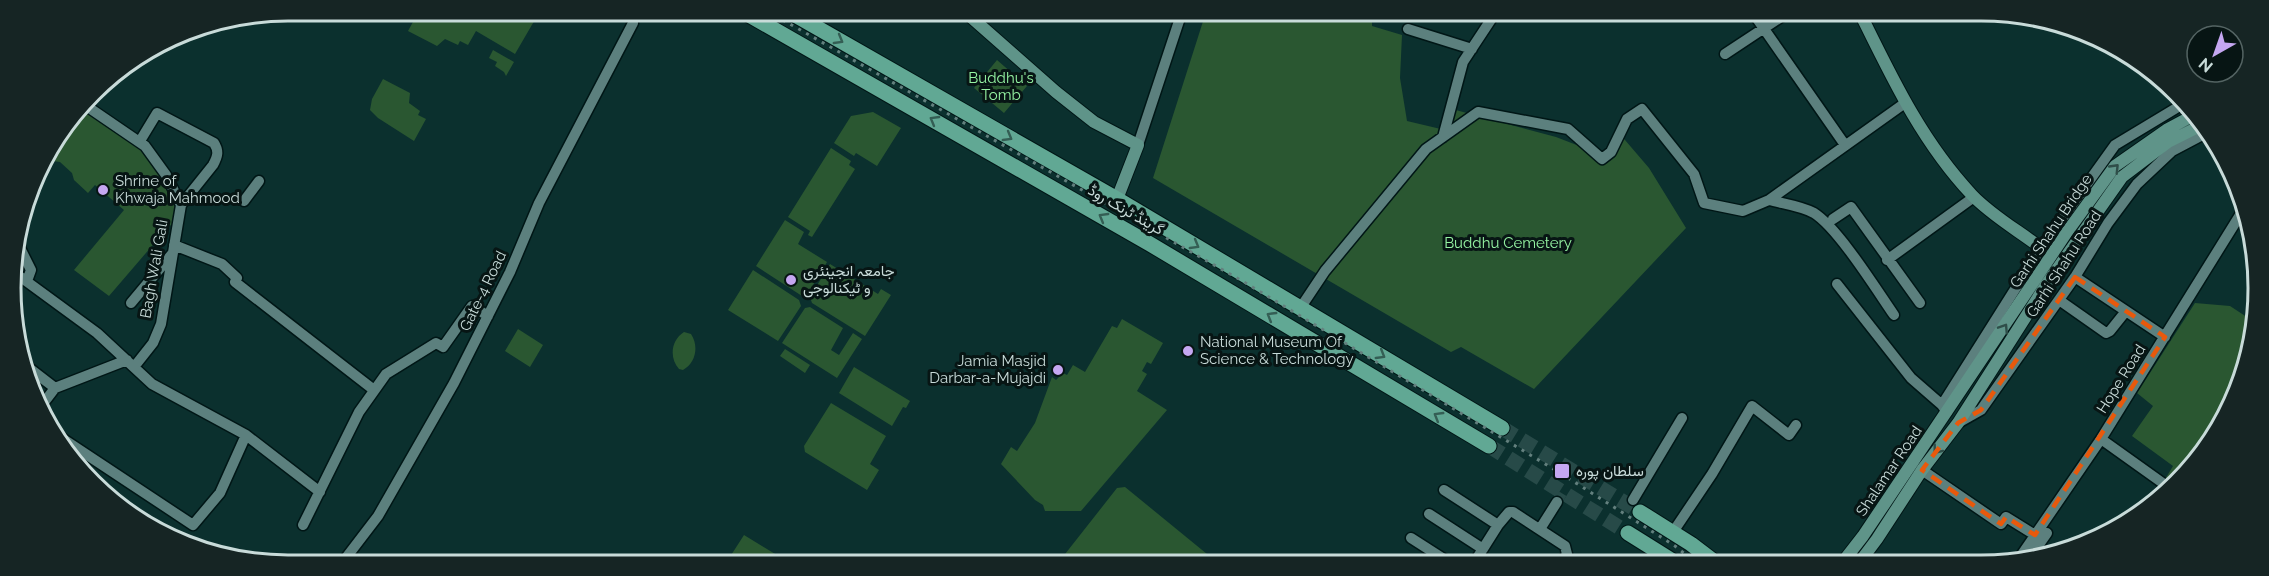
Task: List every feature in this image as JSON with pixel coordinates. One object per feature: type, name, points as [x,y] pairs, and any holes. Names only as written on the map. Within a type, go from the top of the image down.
[{"type":"main road","name":"گرینڈ ٹرنک روڈ","points":[[759,21],[1150,244],[1489,446]]},
{"type":"main road","name":"گرینڈ ٹرنک روڈ","points":[[806,21],[1117,199],[1502,428]]},
{"type":"main road","points":[[975,21],[1094,122],[1138,145],[1117,199]]},
{"type":"main road","points":[[1864,21],[1905,103],[1936,153],[1974,197],[2041,248]]},
{"type":"main road","name":"Garhi Shahu Bridge","points":[[1960,394],[2067,232],[2115,166],[2168,129],[2188,119]]},
{"type":"main road","name":"Garhi Shahu Bridge","points":[[1972,402],[2046,285],[2122,177],[2168,142],[2195,128]]},
{"type":"main road","name":"Shalamar Road","points":[[1848,555],[1863,536],[1944,408],[1960,394]]},
{"type":"main road","name":"Shalamar Road","points":[[1865,555],[1922,470],[1972,402]]},
{"type":"main road","points":[[1636,506],[1705,555]]},
{"type":"main road","points":[[1628,533],[1659,555]]},
{"type":"street","points":[[1138,145],[1179,21]]},
{"type":"street","points":[[1443,137],[1463,62],[1490,21]]},
{"type":"street","points":[[1759,21],[1845,146]]},
{"type":"street","points":[[1725,54],[1775,21]]},
{"type":"street","name":"Gate-4 Road","points":[[348,555],[378,516],[454,383],[510,272],[539,203],[633,23]]},
{"type":"street","points":[[1408,29],[1472,49]]},
{"type":"street","points":[[1301,307],[1325,271],[1426,149],[1478,112],[1568,129],[1602,159],[1611,153],[1627,119],[1642,109],[1694,174],[1704,203],[1743,211],[1769,200],[1905,103]]},
{"type":"street","name":"Garhi Shahu Road","points":[[1944,408],[2041,248],[2115,145],[2178,107]]},
{"type":"street","name":"Bagh Wali Gali","points":[[90,108],[140,141],[166,175],[181,205]]},
{"type":"street","name":"Bagh Wali Gali","points":[[130,363],[153,343],[161,324],[181,205],[217,158],[218,149],[214,142],[157,113],[140,141]]},
{"type":"street","name":"Garhi Shahu Road","points":[[1958,423],[1982,410],[2075,277],[2108,223],[2137,184],[2172,151],[2200,136]]},
{"type":"street","points":[[244,201],[259,180]]},
{"type":"street","points":[[1887,260],[1974,197]]},
{"type":"street","points":[[1769,200],[1804,209],[1815,214],[1830,227],[1894,315]]},
{"type":"street","points":[[1833,219],[1851,207],[1920,303]]},
{"type":"street","name":"Hope Road","points":[[2024,552],[2101,439],[2239,217]]},
{"type":"street","points":[[131,303],[173,249],[222,264],[237,278],[235,282],[374,390]]},
{"type":"street","points":[[23,254],[31,270],[27,281]]},
{"type":"street","points":[[2075,277],[2165,337]]},
{"type":"street","points":[[22,278],[80,319],[152,384],[246,435],[320,492]]},
{"type":"street","points":[[1838,284],[1911,378],[1944,408]]},
{"type":"street","points":[[2059,300],[2106,333],[2126,311]]},
{"type":"street","points":[[303,525],[359,412],[386,374],[436,343],[443,347],[472,306],[488,316]]},
{"type":"street","points":[[46,400],[55,388],[130,363]]},
{"type":"street","points":[[34,372],[55,388]]},
{"type":"street","points":[[1673,532],[1712,474],[1752,406],[1789,435],[1796,426]]},
{"type":"street","points":[[1636,506],[1682,418]]},
{"type":"street","points":[[80,456],[193,525],[220,493],[246,435]]},
{"type":"street","points":[[2101,439],[2163,483]]},
{"type":"street","points":[[1922,470],[2001,524],[2006,517],[2035,535]]},
{"type":"street","points":[[1444,490],[1498,525]]},
{"type":"street","points":[[1540,529],[1557,502]]},
{"type":"street","points":[[1479,555],[1506,514],[1513,512],[1565,546],[1566,555]]},
{"type":"street","points":[[1429,514],[1483,549]]},
{"type":"street","points":[[2035,549],[2047,533]]},
{"type":"street","points":[[1412,538],[1438,555]]},
{"type":"highlighted area","points":[[2075,277],[2165,337],[2035,535],[2006,517],[2001,524],[1922,470],[1958,423],[1981,410]]},
{"type":"green space","points":[[414,21],[534,21],[515,54],[476,31],[468,45],[460,41],[458,45],[445,39],[437,46],[408,31]]},
{"type":"green space","name":"Buddhu Cemetery","points":[[1203,21],[1372,21],[1372,26],[1402,35],[1400,78],[1407,121],[1445,130],[1452,109],[1556,137],[1605,156],[1619,133],[1649,168],[1686,228],[1534,389],[1461,347],[1451,352],[1153,178]]},
{"type":"green space","points":[[493,50],[514,62],[506,76],[495,66],[497,62],[489,58]]},
{"type":"green space","name":"Buddhu's Tomb","points":[[997,60],[1027,86],[1004,113],[974,88]]},
{"type":"green space","points":[[383,79],[410,93],[409,103],[420,111],[418,115],[426,119],[414,141],[378,118],[370,110],[372,99]]},
{"type":"green space","name":"Shrine of Khwaja Mahmood","points":[[90,108],[137,139],[181,205],[177,230],[170,225],[109,296],[74,270],[124,210],[95,185],[88,193],[60,162],[53,161],[76,125]]},
{"type":"green space","points":[[873,112],[901,128],[877,166],[856,153],[854,156],[834,143],[851,116]]},
{"type":"green space","points":[[831,148],[851,161],[849,165],[855,169],[812,237],[808,235],[810,231],[788,217]]},
{"type":"green space","points":[[785,220],[804,232],[798,244],[827,262],[807,295],[802,296],[756,266]]},
{"type":"green space","points":[[830,264],[878,294],[881,289],[891,295],[865,336],[812,303],[810,297]]},
{"type":"green space","points":[[753,270],[799,300],[801,306],[778,341],[728,310]]},
{"type":"green space","points":[[2195,303],[2230,306],[2246,317],[2239,357],[2228,390],[2212,422],[2193,451],[2165,482],[2173,466],[2132,436],[2153,406],[2137,393]]},
{"type":"green space","points":[[810,307],[843,328],[831,350],[839,355],[853,333],[862,339],[837,378],[782,343],[805,308]]},
{"type":"green space","points":[[1122,319],[1163,343],[1151,364],[1147,362],[1142,371],[1147,374],[1137,391],[1167,410],[1081,511],[1045,511],[1043,505],[1035,500],[1001,464],[1011,447],[1017,451],[1035,423],[1052,377],[1056,380],[1063,373],[1067,375],[1073,365],[1085,372],[1112,326],[1117,328]]},
{"type":"green space","points":[[518,329],[543,345],[530,367],[505,351]]},
{"type":"green space","points":[[684,332],[691,334],[695,344],[695,354],[691,363],[683,370],[676,365],[673,349],[676,340]]},
{"type":"green space","points":[[785,349],[810,365],[805,373],[780,356]]},
{"type":"green space","points":[[854,367],[910,401],[906,408],[903,407],[892,426],[839,393]]},
{"type":"green space","points":[[831,403],[886,436],[870,464],[879,470],[867,490],[805,452],[804,446]]},
{"type":"green space","points":[[1125,487],[1208,555],[1064,555],[1117,488]]},
{"type":"green space","points":[[744,535],[777,555],[731,555]]},
{"type":"tunnel","points":[[1502,428],[1640,512]]},
{"type":"tunnel","points":[[1489,446],[1628,533]]},
{"type":"tunnel","points":[[1557,502],[1563,492]]},
{"type":"railway","points":[[785,21],[1244,282],[1565,476],[1686,555]]},
{"type":"place","name":"Shrine of Khwaja Mahmood","points":[[103,190]]},
{"type":"place","name":"جامعہ انجینئری و ٹیکنالوجی","points":[[791,280]]},
{"type":"place","name":"National Museum Of Science & Technology","points":[[1188,351]]},
{"type":"place","name":"Jamia Masjid Darbar-a-Mujajdi","points":[[1058,370]]},
{"type":"place","name":"سلطان پورہ","points":[[1562,471]]}]
